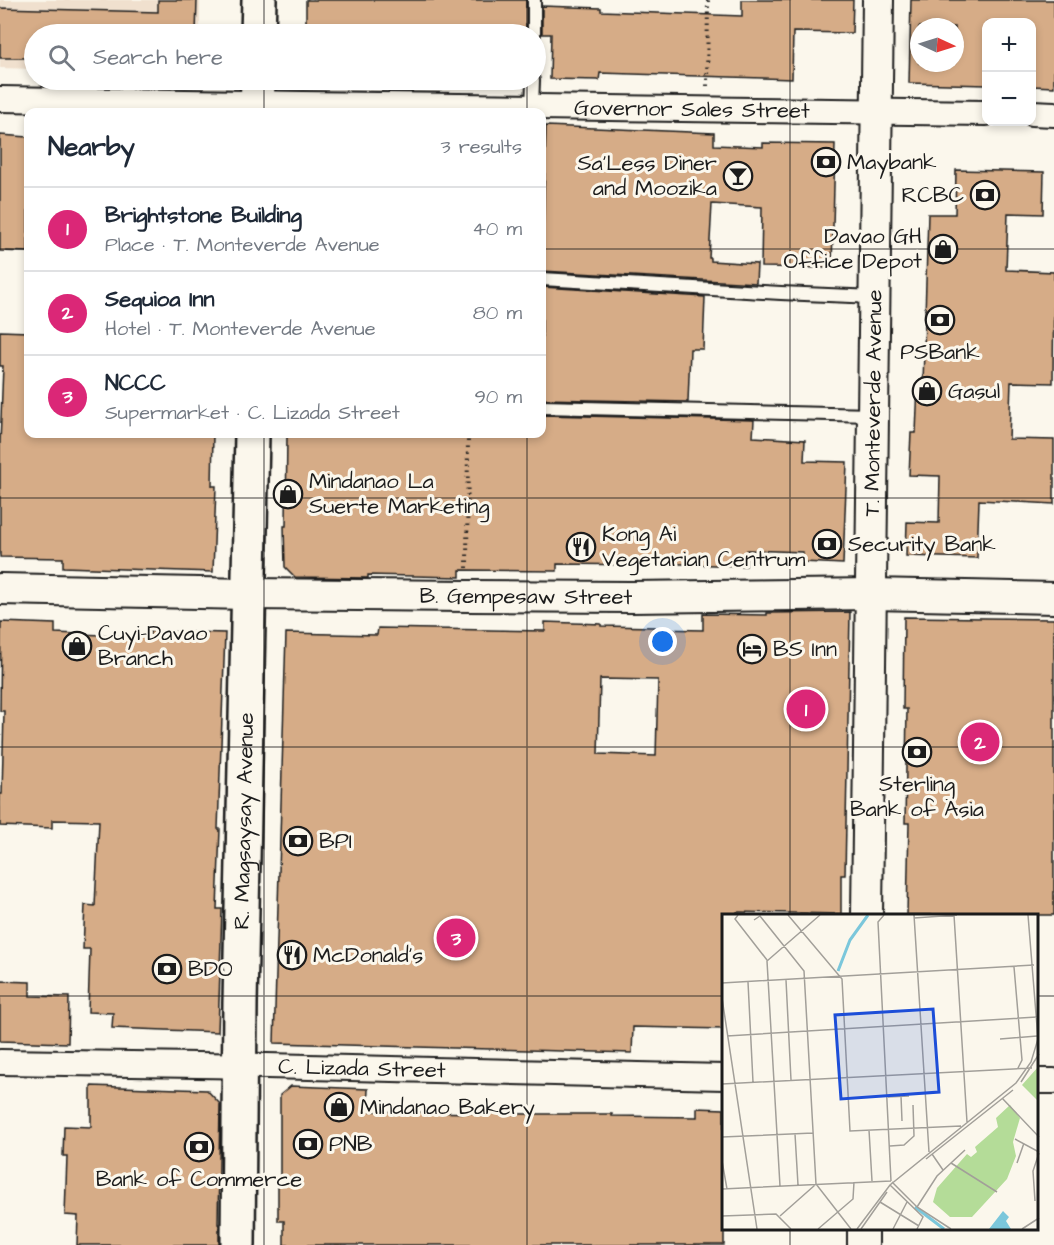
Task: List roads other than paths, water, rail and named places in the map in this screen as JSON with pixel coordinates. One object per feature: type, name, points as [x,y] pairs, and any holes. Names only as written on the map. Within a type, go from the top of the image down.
[{"type":"main road","points":[[258,24],[259,0]]},
{"type":"main road","name":"R. Magsaysay Avenue","points":[[238,1245],[239,1066],[252,438]]},
{"type":"street","name":"T. Monteverde Avenue","points":[[867,914],[878,0]]},
{"type":"street","name":"Governor Sales Street","points":[[0,99],[258,98],[532,107],[982,113]]},
{"type":"street","points":[[1036,113],[1054,114]]},
{"type":"street","name":"B. Gempesaw Street","points":[[0,589],[467,596],[631,597],[872,594],[1054,598]]},
{"type":"street","name":"C. Lizada Street","points":[[0,1062],[722,1077]]},
{"type":"lane","points":[[534,0],[534,24]]},
{"type":"lane","points":[[532,107],[533,90]]},
{"type":"lane","points":[[546,279],[875,297]]},
{"type":"lane","points":[[546,407],[874,415]]},
{"type":"place","name":"Maybank","points":[[826,162]]},
{"type":"place","name":"Sa'Less Diner and Moozika","points":[[738,176]]},
{"type":"place","name":"RCBC","points":[[985,195]]},
{"type":"place","name":"Davao GH Office Depot","points":[[943,249]]},
{"type":"place","name":"PSBank","points":[[940,320]]},
{"type":"place","name":"Gasul","points":[[927,391]]},
{"type":"place","name":"Mindanao La Suerte Marketing","points":[[288,494]]},
{"type":"place","name":"Security Bank","points":[[827,544]]},
{"type":"place","name":"Kong Ai Vegetarian Centrum","points":[[581,547]]},
{"type":"place","name":"Cuyi-Davao Branch","points":[[77,646]]},
{"type":"place","name":"BS Inn","points":[[752,649]]},
{"type":"place","name":"Brightstone Building","points":[[806,709]]},
{"type":"place","name":"Sequioa Inn","points":[[980,742]]},
{"type":"place","name":"Sterling Bank of Asia","points":[[917,752]]},
{"type":"place","name":"BPI","points":[[298,841]]},
{"type":"place","name":"NCCC","points":[[456,938]]},
{"type":"place","name":"McDonald's","points":[[292,955]]},
{"type":"place","name":"BDO","points":[[167,969]]},
{"type":"place","name":"Mindanao Bakery","points":[[339,1107]]},
{"type":"place","name":"PNB","points":[[308,1144]]},
{"type":"place","name":"Bank of Commerce","points":[[199,1147]]}]
